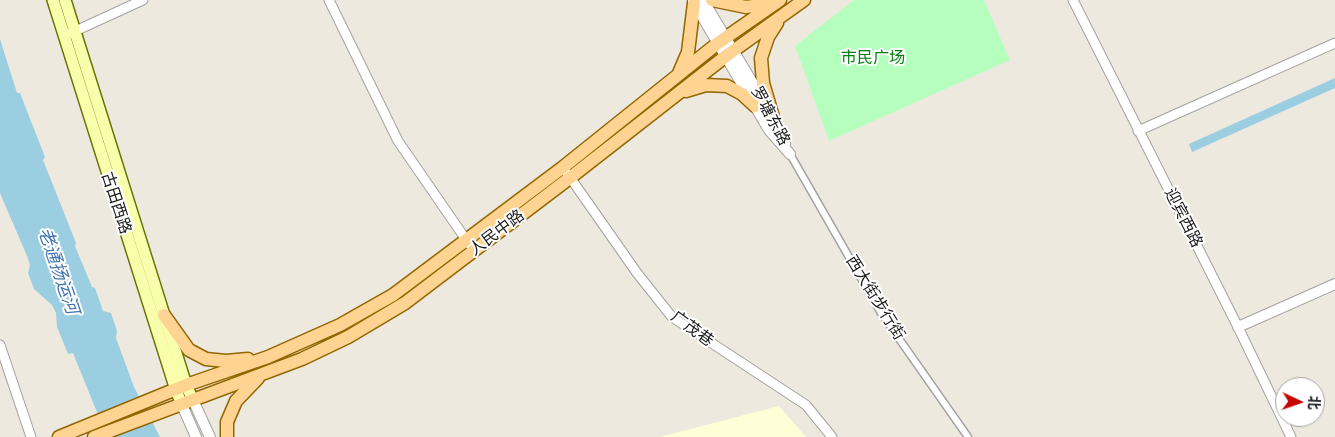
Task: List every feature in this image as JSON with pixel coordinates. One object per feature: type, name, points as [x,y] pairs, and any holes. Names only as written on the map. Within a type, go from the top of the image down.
[{"type":"main road","name":"古田西路","points":[[52,0],[187,403]]},
{"type":"main road","name":"古田西路","points":[[66,0],[164,315],[181,388]]},
{"type":"main road","points":[[712,0],[746,7],[778,2]]},
{"type":"main road","name":"人民中路","points":[[91,432],[154,399],[268,357],[340,324],[393,295],[471,245],[804,0]]},
{"type":"main road","points":[[679,74],[688,52],[696,1]]},
{"type":"main road","name":"人民中路","points":[[567,173],[679,74],[722,40],[778,2]]},
{"type":"main road","points":[[774,117],[763,83],[761,58],[768,37],[781,17]]},
{"type":"main road","points":[[679,93],[706,85],[727,86],[742,94],[755,106]]},
{"type":"main road","name":"人民中路","points":[[91,432],[160,413],[302,359],[348,336],[405,303],[471,245]]},
{"type":"main road","points":[[164,315],[189,350],[206,359],[226,361],[268,357]]},
{"type":"main road","points":[[227,437],[227,422],[236,401],[261,374]]},
{"type":"main road","points":[[59,437],[91,432]]},
{"type":"street","points":[[64,36],[143,0]]},
{"type":"street","points":[[329,0],[398,141],[471,245]]},
{"type":"street","name":"迎宾西路","points":[[1073,0],[1292,437]]},
{"type":"street","name":"罗塘东路","points":[[696,1],[774,117],[790,154]]},
{"type":"street","points":[[1138,130],[1335,42]]},
{"type":"street","name":"罗塘东路","points":[[730,53],[755,106],[769,130],[790,154]]},
{"type":"street","name":"西大街步行街","points":[[790,154],[881,313],[968,437]]},
{"type":"street","name":"广茂巷","points":[[567,173],[637,273],[672,317],[806,405],[832,437]]},
{"type":"street","points":[[1238,327],[1335,284]]},
{"type":"street","points":[[0,345],[31,437]]},
{"type":"street","points":[[187,403],[196,437]]},
{"type":"street","points":[[187,403],[210,437]]},
{"type":"shaded area","points":[[779,406],[806,437],[660,437]]},
{"type":"green space","name":"市民广场","points":[[854,0],[984,0],[1010,60],[829,141],[795,46]]},
{"type":"water","name":"老通扬运河","points":[[0,39],[17,93],[20,93],[45,157],[43,160],[76,243],[75,246],[92,287],[95,288],[103,311],[111,313],[117,331],[116,338],[134,387],[160,437],[107,437],[73,353],[68,354],[57,327],[56,313],[52,305],[34,289],[28,273],[30,265],[27,256],[0,193]]},
{"type":"water","points":[[1335,78],[1335,88],[1192,152],[1189,144]]}]
